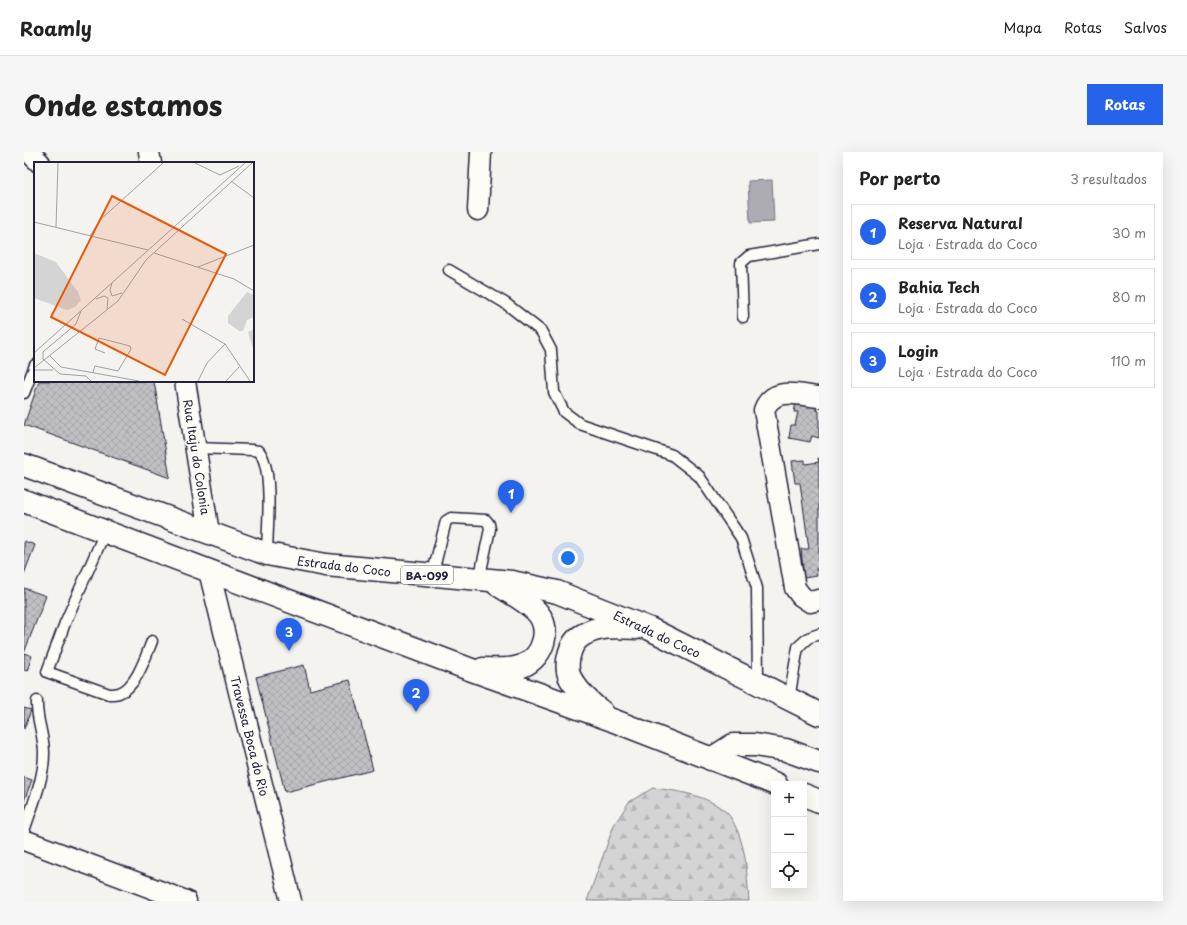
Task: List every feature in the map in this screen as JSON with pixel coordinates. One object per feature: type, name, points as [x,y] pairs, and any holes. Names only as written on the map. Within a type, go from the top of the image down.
[{"type":"highway","name":"Estrada do Coco","points":[[24,465],[266,554],[326,565],[486,581],[512,582],[557,592],[650,629],[819,714]]},
{"type":"highway","points":[[24,501],[470,669],[612,720],[771,782]]},
{"type":"highway","points":[[470,669],[510,668],[523,666],[534,657],[541,648],[545,636],[543,622],[536,610],[486,581]]},
{"type":"highway","points":[[612,720],[596,707],[571,680],[568,666],[570,649],[581,635],[592,631],[610,627],[650,629]]},
{"type":"highway","points":[[711,759],[732,745],[754,745],[786,750],[819,762]]},
{"type":"highway","points":[[807,796],[819,801]]},
{"type":"street","points":[[29,152],[39,162]]},
{"type":"street","points":[[149,152],[151,162]]},
{"type":"street","points":[[478,210],[481,152]]},
{"type":"street","name":"Rua Itaju do Colonia","points":[[185,382],[209,533]]},
{"type":"street","points":[[819,397],[786,394],[775,396],[767,402],[764,410],[795,588],[801,596],[810,602],[819,600]]},
{"type":"street","name":"Travessa Boca do Rio","points":[[209,571],[291,901]]},
{"type":"street","points":[[24,840],[186,901]]},
{"type":"lane","points":[[743,317],[742,263],[749,256],[819,244]]},
{"type":"lane","points":[[449,270],[505,303],[541,331],[551,350],[554,392],[564,412],[580,424],[672,456],[698,476],[741,538],[757,588],[758,683]]},
{"type":"lane","points":[[24,393],[34,368]]},
{"type":"lane","points":[[196,448],[259,451],[264,458],[268,487],[266,554]]},
{"type":"lane","points":[[432,576],[446,521],[451,518],[486,520],[490,529],[486,581]]},
{"type":"lane","points":[[105,532],[65,623],[47,672],[109,694],[118,694],[126,689],[138,675],[152,641]]},
{"type":"lane","points":[[789,699],[798,647],[808,638],[819,634]]},
{"type":"lane","points":[[24,831],[42,774],[44,753],[43,739],[38,719],[37,701]]},
{"type":"green space","points":[[653,788],[682,792],[702,798],[719,807],[729,815],[739,835],[744,853],[749,901],[587,901],[614,825],[629,802]]},
{"type":"shaded area","points":[[772,180],[774,222],[750,223],[748,181]]},
{"type":"building","points":[[39,382],[154,382],[170,478],[24,425]]},
{"type":"building","points":[[797,399],[818,403],[816,410],[819,411],[819,438],[812,436],[810,442],[789,438],[791,425],[795,425],[798,412],[794,412]]},
{"type":"building","points":[[805,460],[805,464],[819,462],[819,569],[816,569],[817,576],[804,578],[801,549],[809,549],[800,483],[795,483],[792,461]]},
{"type":"building","points":[[24,541],[35,545],[24,574]]},
{"type":"building","points":[[24,588],[46,596],[24,653]]},
{"type":"building","points":[[24,653],[32,656],[27,671],[24,670]]},
{"type":"building","points":[[304,665],[310,690],[350,680],[373,770],[285,792],[256,677]]},
{"type":"building","points":[[24,708],[31,710],[24,729]]},
{"type":"building","points":[[24,777],[32,780],[24,801]]},
{"type":"place","name":"Reserva Natural","points":[[511,513]]},
{"type":"place","name":"Login","points":[[289,651]]},
{"type":"place","name":"Bahia Tech","points":[[416,712]]}]
